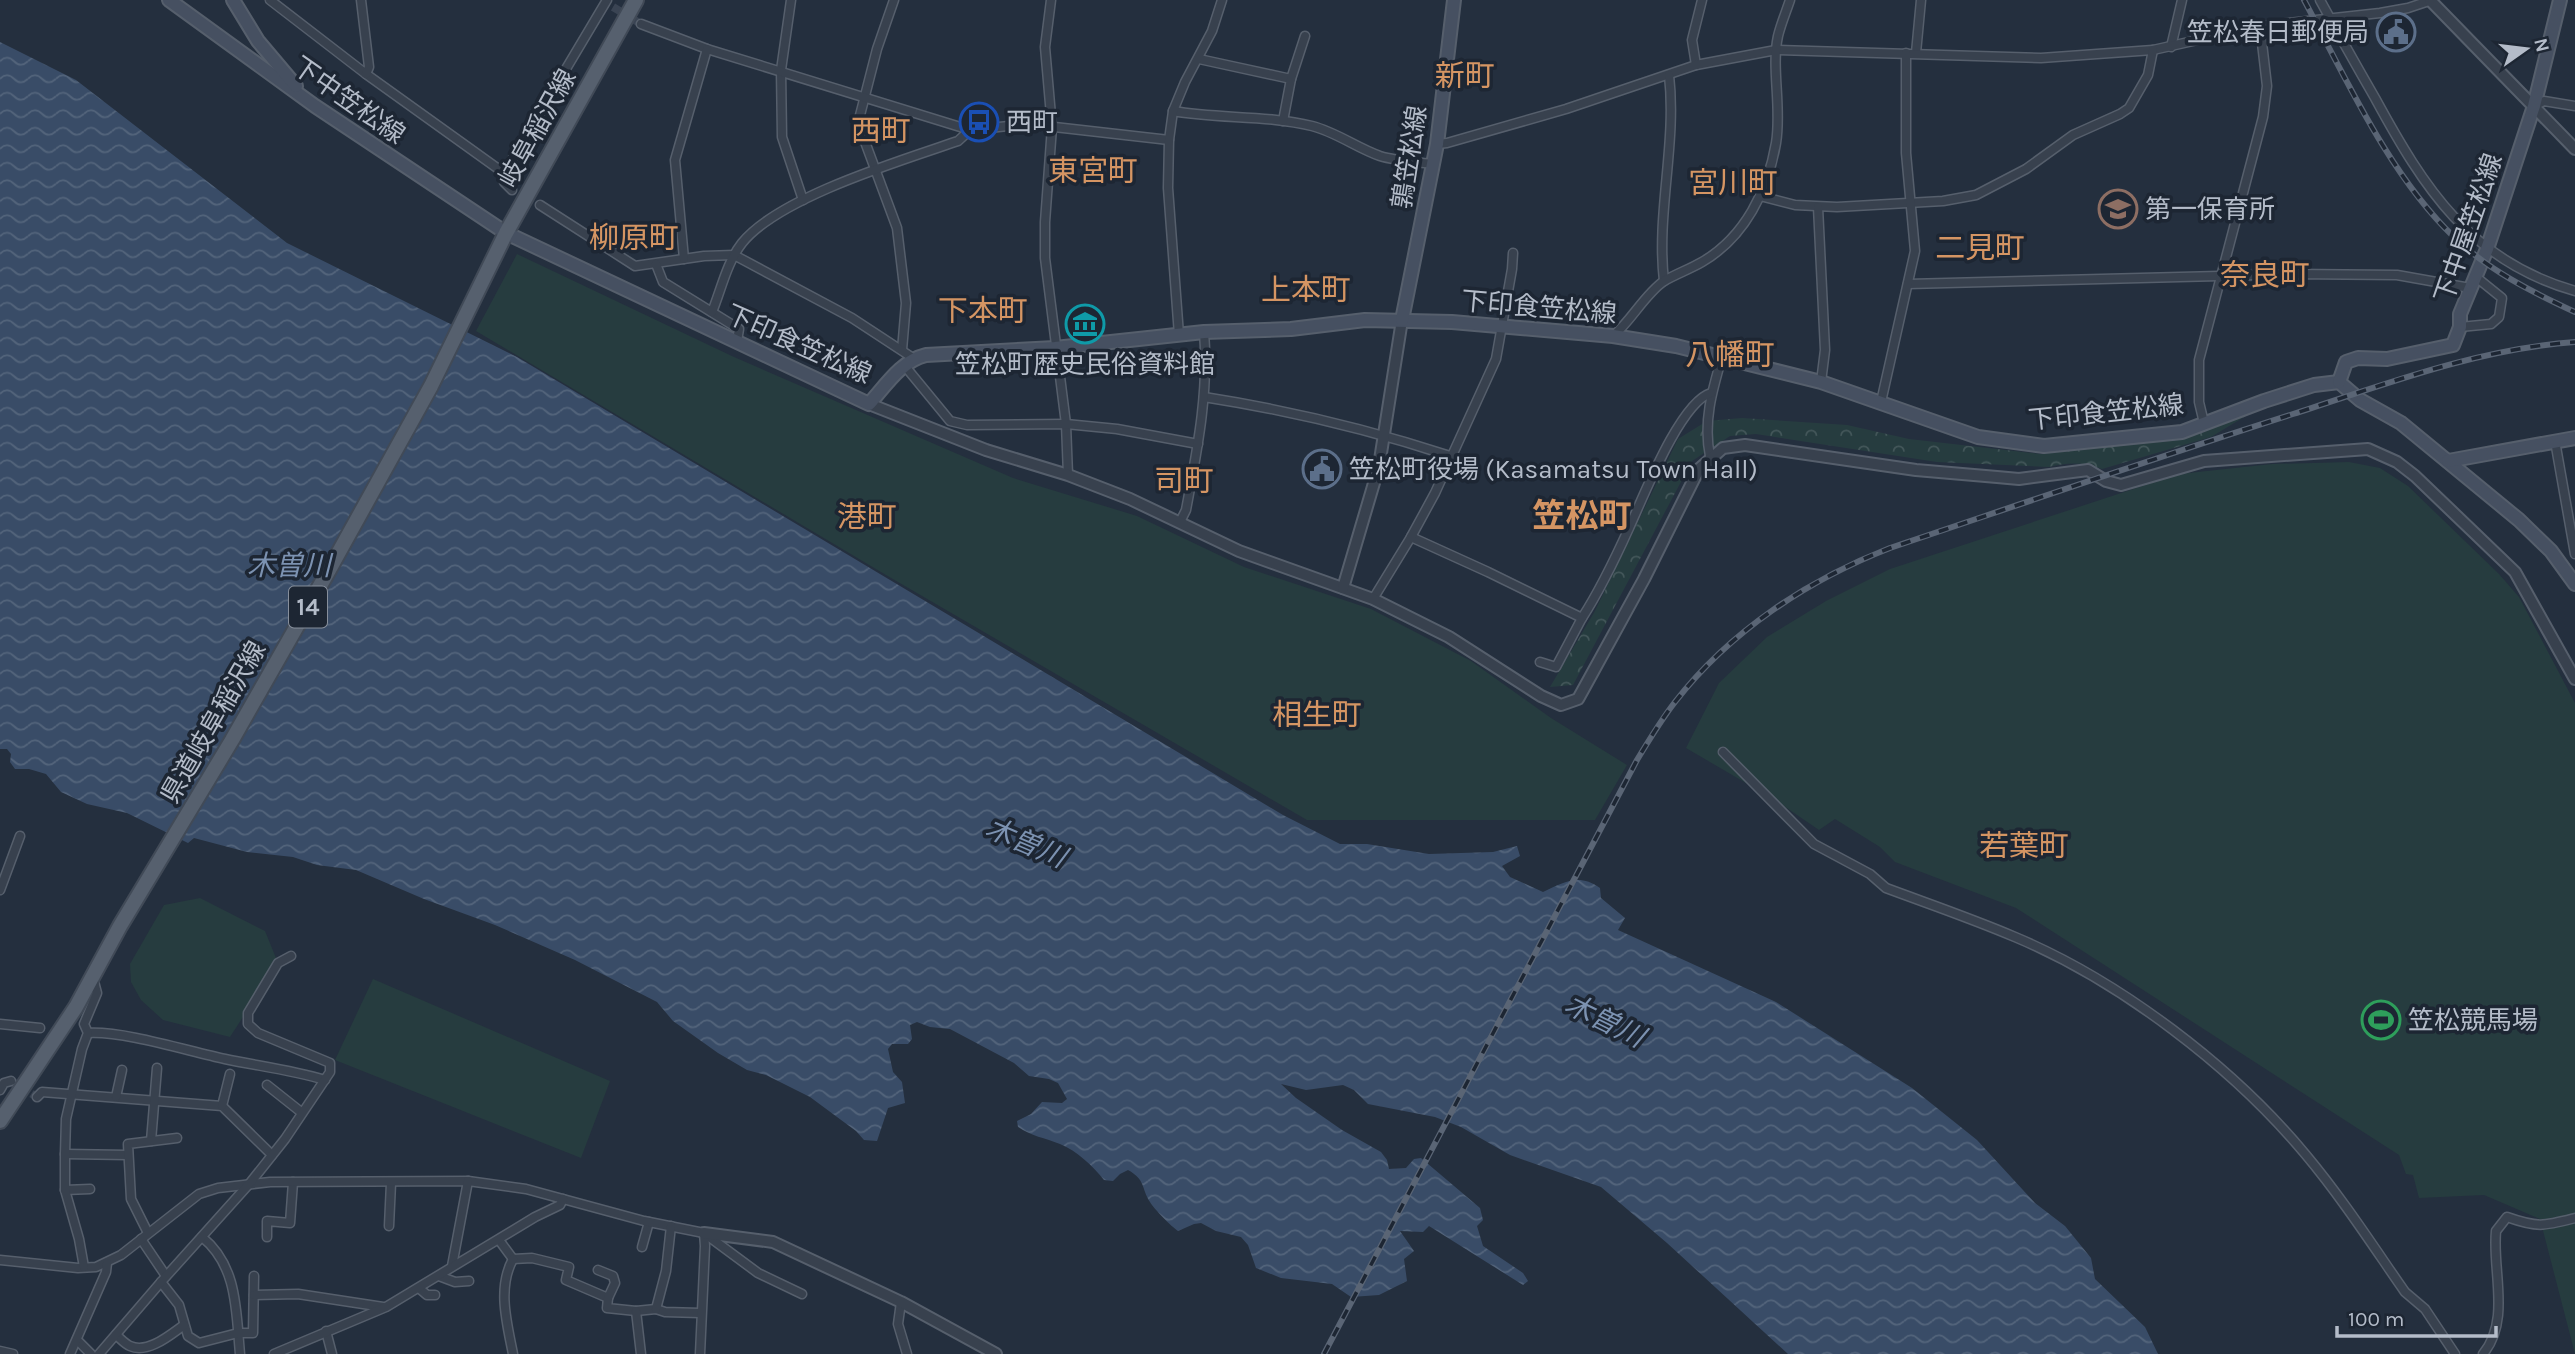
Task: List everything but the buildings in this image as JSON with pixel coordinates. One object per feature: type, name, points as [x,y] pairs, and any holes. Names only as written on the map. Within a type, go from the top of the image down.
[{"type":"main road","name":"下中笠松線","points":[[169,0],[315,106],[506,233]]},
{"type":"main road","points":[[233,0],[258,41],[315,106]]},
{"type":"main road","name":"岐阜稲沢線","points":[[481,280],[636,0]]},
{"type":"main road","name":"鶉笠松線","points":[[1402,320],[1437,144],[1454,0]]},
{"type":"main road","name":"下中屋笠松線","points":[[2339,382],[2346,362],[2358,358],[2387,359],[2453,345],[2460,327],[2460,314],[2487,249],[2534,106],[2560,0]]},
{"type":"main road","name":"下印食笠松線","points":[[506,233],[869,404],[907,358],[1055,348],[1204,332],[1291,329],[1365,320],[1452,322],[1613,336],[1676,346],[1821,382],[1978,437],[2044,446],[2182,432],[2314,385],[2339,382]]},
{"type":"main road","name":"県道岐阜稲沢線","points":[[93,978],[120,926],[232,740],[329,570],[431,386],[481,280]]},
{"type":"main road","points":[[2339,382],[2360,400],[2401,424],[2448,461],[2535,535],[2574,579]]},
{"type":"main road","points":[[2448,461],[2575,438]]},
{"type":"main road","name":"14","points":[[0,1121],[46,1055],[93,978]]},
{"type":"street","points":[[271,0],[366,74],[504,173]]},
{"type":"street","points":[[361,0],[369,67],[366,74]]},
{"type":"street","points":[[790,0],[781,70],[782,137],[803,200]]},
{"type":"street","points":[[894,0],[863,97],[858,123],[897,228],[906,303],[907,358]]},
{"type":"street","points":[[1051,0],[1045,47],[1052,127],[1045,258],[1066,424],[1068,475]]},
{"type":"street","points":[[1179,335],[1168,188],[1169,140],[1173,111],[1212,31],[1222,0]]},
{"type":"street","points":[[1696,65],[1692,40],[1702,0]]},
{"type":"street","points":[[1613,336],[1664,281],[1704,261],[1720,249],[1751,215],[1760,196],[1776,144],[1779,115],[1776,50],[1790,0]]},
{"type":"street","points":[[1916,53],[1921,0]]},
{"type":"street","points":[[2171,47],[2182,0]]},
{"type":"street","points":[[2320,0],[2400,145],[2428,187],[2458,222],[2487,249],[2521,270],[2575,291]]},
{"type":"street","points":[[1437,144],[1447,144],[1553,112],[1696,65],[1776,50],[2041,58],[2153,51],[2260,26],[2380,13],[2431,0],[2575,149]]},
{"type":"street","points":[[512,190],[504,182],[504,173],[606,2]]},
{"type":"street","points":[[641,24],[708,49],[970,130],[1028,124],[1169,140]]},
{"type":"street","points":[[2204,423],[2199,402],[2199,360],[2263,117],[2267,86],[2260,26]]},
{"type":"street","points":[[1283,121],[1292,79],[1306,36]]},
{"type":"street","points":[[684,259],[675,160],[708,49]]},
{"type":"street","points":[[1760,196],[1795,205],[1818,206],[1942,201],[1976,195],[2026,170],[2073,135],[2129,108],[2148,75],[2153,51]]},
{"type":"street","points":[[1881,402],[1915,251],[1906,153],[1906,53]]},
{"type":"street","points":[[1199,59],[1292,79]]},
{"type":"street","points":[[1664,281],[1662,226],[1669,152],[1668,75]]},
{"type":"street","points":[[2534,106],[2544,101],[2575,106]]},
{"type":"street","points":[[1173,111],[1206,117],[1283,121],[1314,126],[1381,156],[1433,164]]},
{"type":"street","points":[[712,312],[734,255],[744,241],[778,213],[877,170],[958,141],[970,130]]},
{"type":"street","points":[[540,205],[635,266],[734,255],[852,318],[907,358],[950,421],[967,425],[1066,424],[1117,429],[1198,444]]},
{"type":"street","points":[[1818,206],[1825,350],[1821,382]]},
{"type":"street","points":[[1373,599],[1435,493],[1496,359],[1513,253]]},
{"type":"street","points":[[656,264],[663,282],[739,329],[737,341]]},
{"type":"street","points":[[1908,284],[2222,274],[2397,275],[2473,283],[2501,298],[2499,317],[2491,324],[2460,327]]},
{"type":"street","points":[[1343,588],[1379,466],[1402,320]]},
{"type":"street","points":[[1180,522],[1186,510],[1204,397],[1204,332]]},
{"type":"street","points":[[1710,456],[1706,424],[1711,393],[1722,357]]},
{"type":"street","points":[[1540,662],[1556,667],[1593,601],[1656,468],[1691,407],[1703,396],[1711,393]]},
{"type":"street","points":[[1204,397],[1257,405],[1406,442],[1450,456]]},
{"type":"street","points":[[869,404],[986,450],[1068,475],[1180,522],[1239,551],[1373,599],[1449,637],[1541,696],[1561,705],[1578,699],[1644,579],[1691,481],[1710,456],[1723,448],[1745,445],[1916,470],[1997,477],[2019,478],[2088,470],[2106,481],[2121,485],[2204,461],[2368,449],[2397,462],[2415,476],[2515,572],[2575,678]]},
{"type":"street","points":[[2555,442],[2575,554]]},
{"type":"street","points":[[1411,537],[1582,618]]},
{"type":"street","points":[[1723,752],[1814,844],[1870,874],[1886,888],[2017,937],[2072,966],[2138,1005],[2219,1068],[2267,1113],[2306,1155],[2405,1292],[2425,1309],[2455,1354]]},
{"type":"street","points":[[0,890],[20,836]]},
{"type":"street","points":[[99,1354],[250,1183],[330,1072],[330,1063],[258,1033],[248,1024],[248,1013],[278,962],[291,956]]},
{"type":"street","points":[[84,1267],[65,1190],[66,1119],[88,1033],[84,1024],[97,993],[93,978]]},
{"type":"street","points":[[0,1024],[40,1028]]},
{"type":"street","points":[[88,1033],[112,1034],[228,1060],[290,1070],[325,1080]]},
{"type":"street","points":[[151,1141],[157,1068]]},
{"type":"street","points":[[116,1097],[122,1070]]},
{"type":"street","points":[[222,1106],[230,1074]]},
{"type":"street","points":[[0,1090],[4,1083],[12,1081]]},
{"type":"street","points":[[267,1085],[302,1112]]},
{"type":"street","points":[[37,1097],[42,1092],[71,1093],[222,1106],[272,1155]]},
{"type":"street","points":[[177,1138],[128,1144],[128,1155],[131,1199],[163,1279],[179,1305],[188,1336],[200,1343],[238,1332],[253,1333],[254,1276]]},
{"type":"street","points":[[65,1154],[128,1155]]},
{"type":"street","points":[[452,1266],[468,1181]]},
{"type":"street","points":[[0,1260],[96,1267],[107,1263],[199,1194],[218,1188],[250,1183],[468,1181],[526,1189],[649,1222],[704,1233],[774,1242],[901,1302],[978,1350],[996,1354]]},
{"type":"street","points":[[267,1237],[267,1221],[290,1223],[293,1182]]},
{"type":"street","points":[[389,1226],[391,1183]]},
{"type":"street","points":[[65,1190],[90,1189]]},
{"type":"street","points":[[274,1354],[386,1307],[420,1289],[452,1266],[560,1205],[563,1199]]},
{"type":"street","points":[[2483,1354],[2493,1342],[2498,1323],[2496,1231],[2507,1217],[2528,1225],[2542,1226],[2575,1218]]},
{"type":"street","points":[[642,1247],[649,1222]]},
{"type":"street","points":[[656,1309],[666,1271],[671,1226]]},
{"type":"street","points":[[704,1233],[758,1273],[802,1294]]},
{"type":"street","points":[[699,1354],[704,1233]]},
{"type":"street","points":[[202,1237],[222,1257],[232,1282],[240,1354]]},
{"type":"street","points":[[499,1240],[513,1259]]},
{"type":"street","points":[[513,1259],[532,1258],[569,1267],[566,1280],[608,1298]]},
{"type":"street","points":[[513,1259],[507,1269],[504,1306],[513,1354]]},
{"type":"street","points":[[70,1354],[106,1272],[107,1263]]},
{"type":"street","points":[[598,1270],[613,1276],[615,1283],[607,1308],[636,1311],[656,1309],[700,1314]]},
{"type":"street","points":[[439,1276],[455,1282],[469,1281]]},
{"type":"street","points":[[420,1289],[427,1295],[435,1295]]},
{"type":"street","points":[[254,1295],[298,1294],[386,1307]]},
{"type":"street","points":[[901,1302],[898,1324],[907,1354]]},
{"type":"street","points":[[636,1311],[641,1354]]},
{"type":"street","points":[[116,1335],[131,1347],[144,1347],[162,1341],[184,1325]]},
{"type":"street","points":[[326,1331],[332,1354]]},
{"type":"street","points":[[77,1340],[92,1354]]},
{"type":"street","points":[[0,1351],[12,1354]]},
{"type":"green space","points":[[517,254],[734,357],[1013,478],[1137,516],[1244,567],[1371,609],[1471,661],[1551,718],[1627,765],[1595,820],[1307,820],[886,575],[476,331]]},
{"type":"green space","points":[[2249,414],[2211,437],[2102,469],[2076,463],[2049,467],[1937,462],[1756,434],[1730,436],[1692,461],[1573,685],[1550,687],[1595,611],[1678,439],[1707,421],[1742,418],[1847,425],[1909,439],[2041,454],[2182,437]]},
{"type":"green space","name":"笠松競馬場","points":[[2349,462],[2380,468],[2408,486],[2499,574],[2519,597],[2575,703],[2575,1354],[2540,1219],[2484,1195],[2419,1198],[2413,1175],[2406,1174],[2399,1155],[2016,908],[1895,862],[1880,847],[1835,819],[1819,830],[1775,800],[1686,748],[1719,683],[1767,637],[1826,601],[1890,569],[2179,474],[2272,464]]},
{"type":"green space","points":[[200,898],[265,931],[278,963],[230,1037],[163,1020],[141,1000],[131,982],[130,964],[164,905]]},
{"type":"green space","points":[[373,979],[610,1081],[581,1158],[335,1060]]},
{"type":"water","name":"木曽川","points":[[0,42],[76,80],[287,243],[517,357],[1283,815],[1340,844],[1367,844],[1429,854],[1493,852],[1517,846],[1520,856],[1502,866],[1510,877],[1543,892],[1565,882],[1578,880],[1592,883],[1600,888],[1601,898],[1625,918],[1618,930],[1776,1002],[1912,1088],[1977,1140],[2035,1203],[2065,1226],[2091,1258],[2095,1279],[2145,1327],[2158,1354],[1788,1354],[1667,1243],[1601,1187],[1510,1155],[1461,1127],[1435,1117],[1368,1104],[1354,1090],[1343,1085],[1306,1090],[1281,1084],[1296,1098],[1342,1130],[1381,1152],[1389,1169],[1406,1168],[1414,1159],[1421,1158],[1480,1208],[1483,1220],[1477,1226],[1483,1246],[1523,1273],[1528,1281],[1523,1285],[1429,1226],[1423,1232],[1400,1231],[1414,1251],[1404,1259],[1407,1281],[1379,1295],[1351,1297],[1332,1284],[1281,1278],[1256,1268],[1248,1245],[1241,1237],[1216,1231],[1201,1223],[1178,1231],[1155,1209],[1140,1181],[1128,1170],[1113,1181],[1104,1180],[1090,1164],[1072,1151],[1018,1127],[1017,1121],[1031,1114],[1042,1102],[1062,1103],[1067,1099],[1058,1083],[1029,1076],[1014,1063],[950,1029],[930,1027],[917,1022],[910,1025],[912,1039],[908,1044],[892,1044],[888,1049],[893,1072],[902,1082],[905,1103],[888,1108],[877,1141],[864,1140],[810,1097],[766,1075],[747,1070],[718,1053],[673,1021],[657,1002],[575,960],[495,925],[356,870],[317,865],[293,857],[247,852],[194,838],[188,843],[127,813],[87,804],[61,792],[46,774],[29,769],[15,769],[10,762],[11,754],[7,749],[0,749]]},
{"type":"tunnel","points":[[613,7],[641,24]]},
{"type":"tunnel","points":[[11,1081],[37,1097]]},
{"type":"railway","points":[[2304,0],[2370,124],[2409,185],[2431,212],[2454,237],[2481,260],[2527,288],[2575,312]]},
{"type":"railway","points":[[1324,1354],[1637,760],[1675,702],[1720,652],[1772,610],[1800,592],[1890,548],[2432,369],[2503,352],[2575,342]]},
{"type":"place","name":"笠松春日郵便局","points":[[2396,32]]},
{"type":"place","name":"西町","points":[[979,122]]},
{"type":"place","name":"第一保育所","points":[[2118,209]]},
{"type":"place","name":"笠松町歴史民俗資料館","points":[[1085,324]]},
{"type":"place","name":"笠松町役場 (Kasamatsu Town Hall)","points":[[1322,469]]},
{"type":"place","name":"笠松競馬場","points":[[2381,1020]]},
{"type":"district","name":"新町","points":[[1465,76]]},
{"type":"district","name":"西町","points":[[881,131]]},
{"type":"district","name":"東宮町","points":[[1093,171]]},
{"type":"district","name":"宮川町","points":[[1733,183]]},
{"type":"district","name":"柳原町","points":[[634,238]]},
{"type":"district","name":"二見町","points":[[1980,248]]},
{"type":"district","name":"奈良町","points":[[2265,275]]},
{"type":"district","name":"上本町","points":[[1306,290]]},
{"type":"district","name":"下本町","points":[[983,311]]},
{"type":"district","name":"八幡町","points":[[1730,355]]},
{"type":"district","name":"司町","points":[[1184,481]]},
{"type":"district","name":"笠松町","points":[[1582,515]]},
{"type":"district","name":"港町","points":[[867,517]]},
{"type":"district","name":"相生町","points":[[1317,715]]},
{"type":"district","name":"若葉町","points":[[2024,846]]}]
